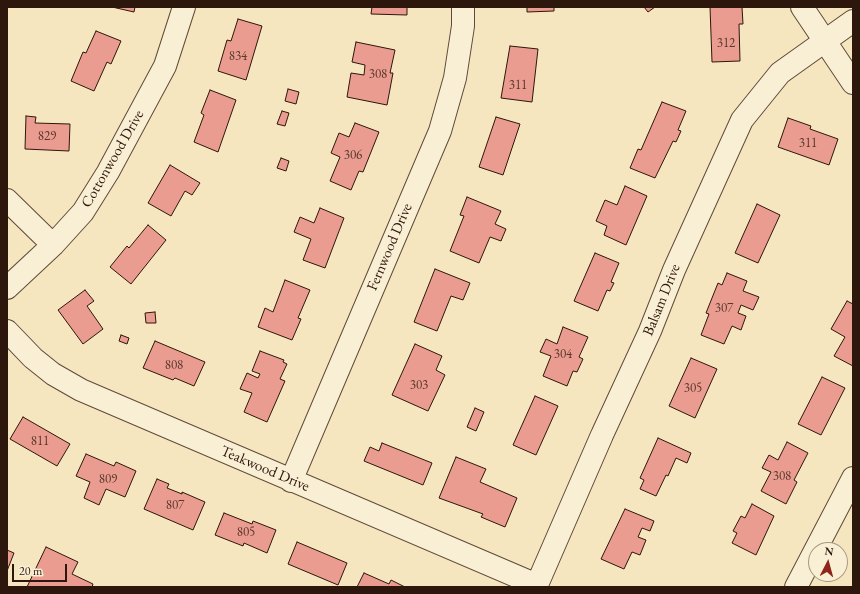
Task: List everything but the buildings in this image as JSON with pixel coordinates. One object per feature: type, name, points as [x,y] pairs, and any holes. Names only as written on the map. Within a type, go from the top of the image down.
[{"type":"street","name":"Cottonwood Drive","points":[[7,288],[53,245],[83,212],[108,172],[165,66],[184,7]]},
{"type":"street","name":"Fernwood Drive","points":[[291,481],[442,125],[455,78],[461,49],[463,7]]},
{"type":"street","points":[[802,7],[853,83]]},
{"type":"street","name":"Balsam Drive","points":[[537,586],[605,429],[650,331],[674,270],[742,120],[780,73],[853,21]]},
{"type":"street","points":[[7,200],[53,245]]},
{"type":"street","name":"Teakwood Drive","points":[[7,331],[33,358],[53,374],[81,390],[537,586]]},
{"type":"street","points":[[796,587],[853,478]]}]
